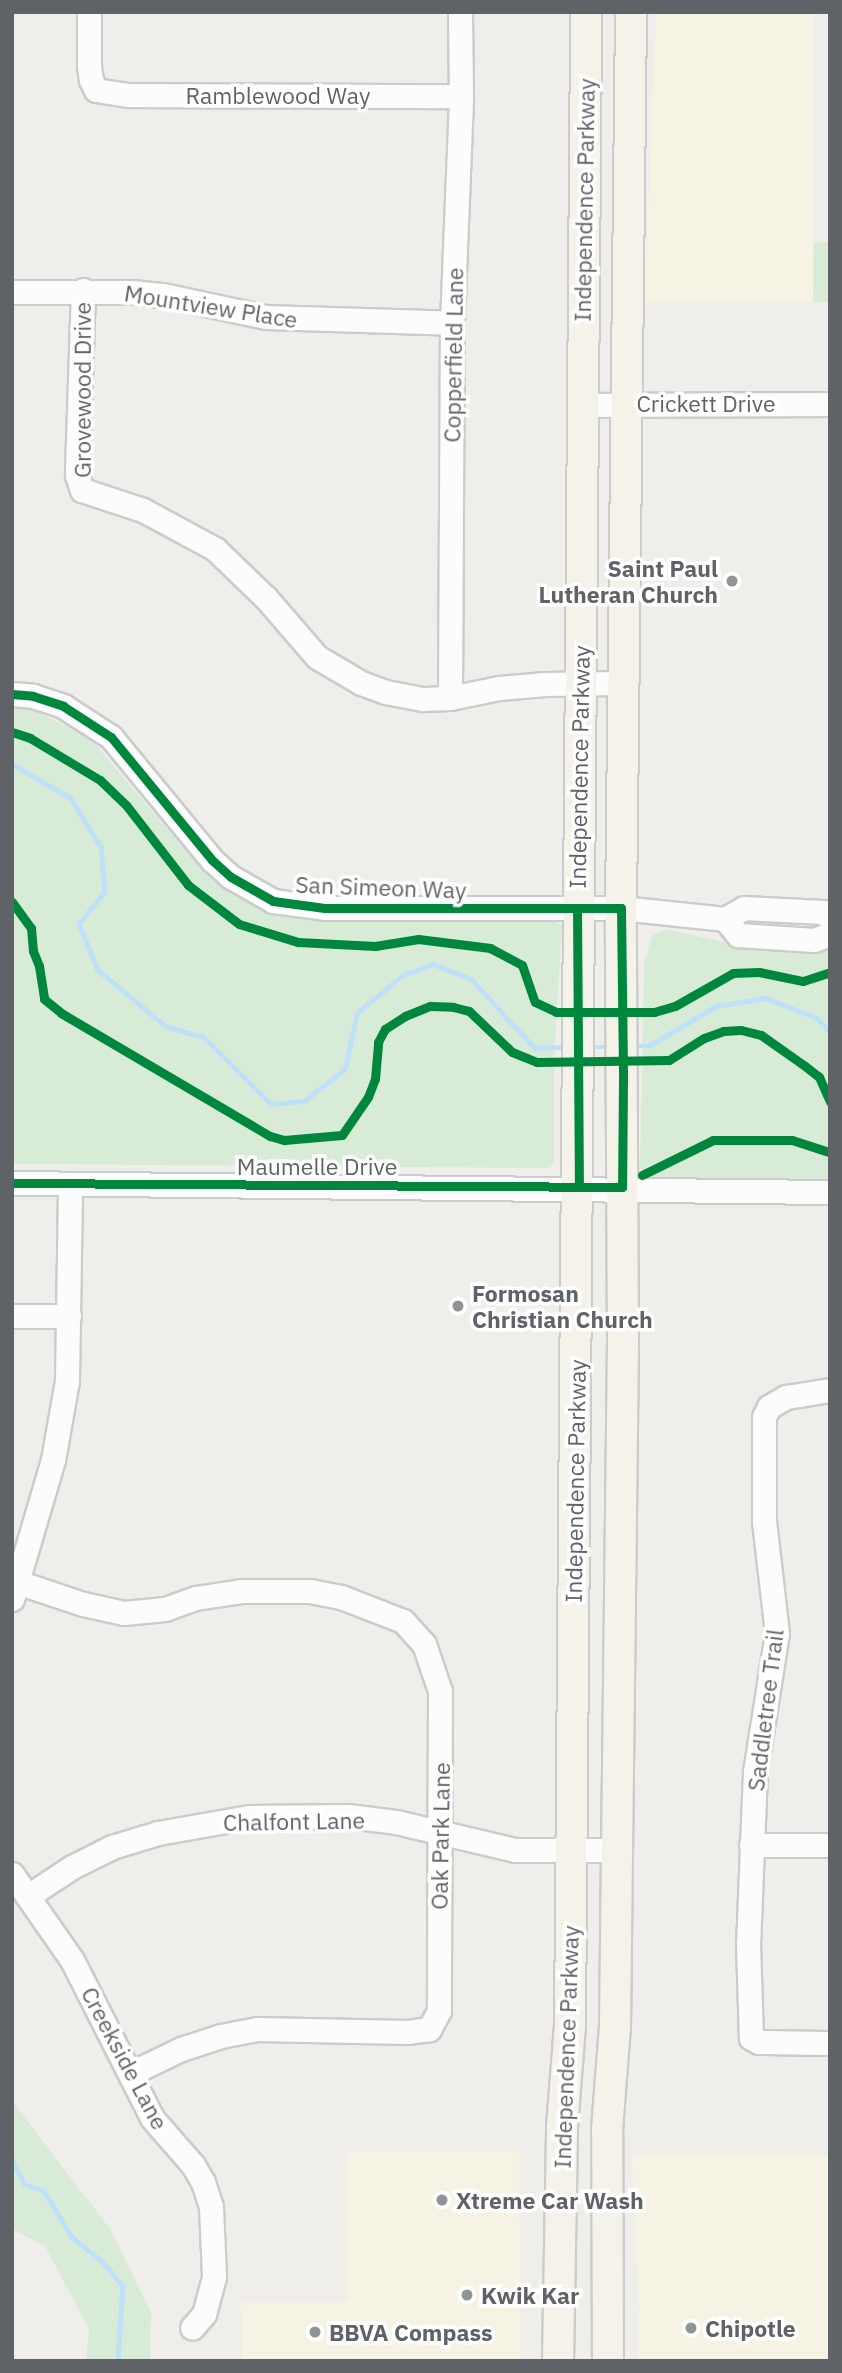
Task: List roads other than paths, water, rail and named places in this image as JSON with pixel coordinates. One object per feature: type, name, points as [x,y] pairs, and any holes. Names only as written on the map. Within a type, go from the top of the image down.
[{"type":"main road","name":"Independence Parkway","points":[[558,2361],[562,2127],[570,2026],[579,1187],[577,908],[586,12]]},
{"type":"main road","name":"Independence Parkway","points":[[608,2361],[605,2253],[607,2130],[615,2026],[623,1341],[621,908],[631,12]]},
{"type":"main road","points":[[585,76],[630,78]]},
{"type":"main road","points":[[561,2249],[605,2253]]},
{"type":"street","name":"Ramblewood Way","points":[[89,12],[89,66],[96,90],[129,95],[461,96]]},
{"type":"street","name":"Copperfield Lane","points":[[450,698],[452,323],[461,96],[460,12]]},
{"type":"street","name":"Mountview Place","points":[[12,292],[83,290],[163,295],[266,317],[452,323]]},
{"type":"street","name":"Grovewood Drive","points":[[83,290],[77,475],[82,490],[143,510],[215,549],[266,597],[317,657],[339,672],[386,692],[423,699],[450,698]]},
{"type":"street","name":"Crickett Drive","points":[[582,405],[626,402],[830,404]]},
{"type":"street","points":[[450,698],[499,688],[623,683]]},
{"type":"street","name":"San Simeon Way","points":[[12,694],[33,696],[63,706],[111,737],[212,860],[241,884],[273,901],[325,908],[621,908],[725,919],[744,908],[823,912],[830,918]]},
{"type":"street","name":"San Simeon Way","points":[[725,919],[738,935],[814,940],[830,934]]},
{"type":"street","name":"Maumelle Drive","points":[[12,1183],[622,1187],[830,1192]]},
{"type":"street","points":[[15,1591],[60,1425],[67,1381],[69,1184]]},
{"type":"street","points":[[12,1316],[69,1316]]},
{"type":"street","name":"Saddletree Trail","points":[[830,1390],[786,1397],[769,1407],[764,1417],[764,1521],[778,1633],[755,1772],[748,1944],[751,2038],[759,2042],[830,2043]]},
{"type":"street","name":"Oak Park Lane","points":[[15,1591],[124,1613],[164,1609],[196,1598],[243,1591],[310,1591],[356,1601],[403,1621],[424,1644],[440,1691],[439,2011],[429,2029],[408,2032],[257,2029],[221,2036],[181,2049],[131,2073]]},
{"type":"street","name":"Chalfont Lane","points":[[28,1896],[72,1867],[112,1847],[158,1833],[249,1817],[348,1816],[396,1822],[515,1850],[615,1850]]},
{"type":"street","points":[[751,1845],[830,1845]]},
{"type":"street","name":"Creekside Lane","points":[[12,1874],[72,1960],[152,2118],[193,2165],[203,2182],[211,2207],[214,2277],[207,2307],[192,2328]]},
{"type":"waterway","points":[[12,764],[71,798],[101,847],[105,892],[79,924],[98,970],[167,1027],[204,1037],[271,1104],[304,1101],[345,1069],[357,1013],[403,975],[433,964],[471,979],[535,1048],[567,1047]]},
{"type":"waterway","points":[[631,1046],[649,1046],[716,1006],[766,998],[817,1018],[830,1032]]},
{"type":"waterway","points":[[589,1047],[612,1047]]},
{"type":"waterway","points":[[12,2160],[25,2184],[44,2191],[72,2237],[102,2261],[123,2286],[118,2361]]},
{"type":"place","name":"Saint Paul Lutheran Church","points":[[732,581]]},
{"type":"place","name":"Formosan Christian Church","points":[[458,1306]]},
{"type":"place","name":"Xtreme Car Wash","points":[[442,2200]]},
{"type":"place","name":"Kwik Kar","points":[[467,2295]]},
{"type":"place","name":"Chipotle","points":[[691,2328]]},
{"type":"place","name":"BBVA Compass","points":[[315,2332]]}]
